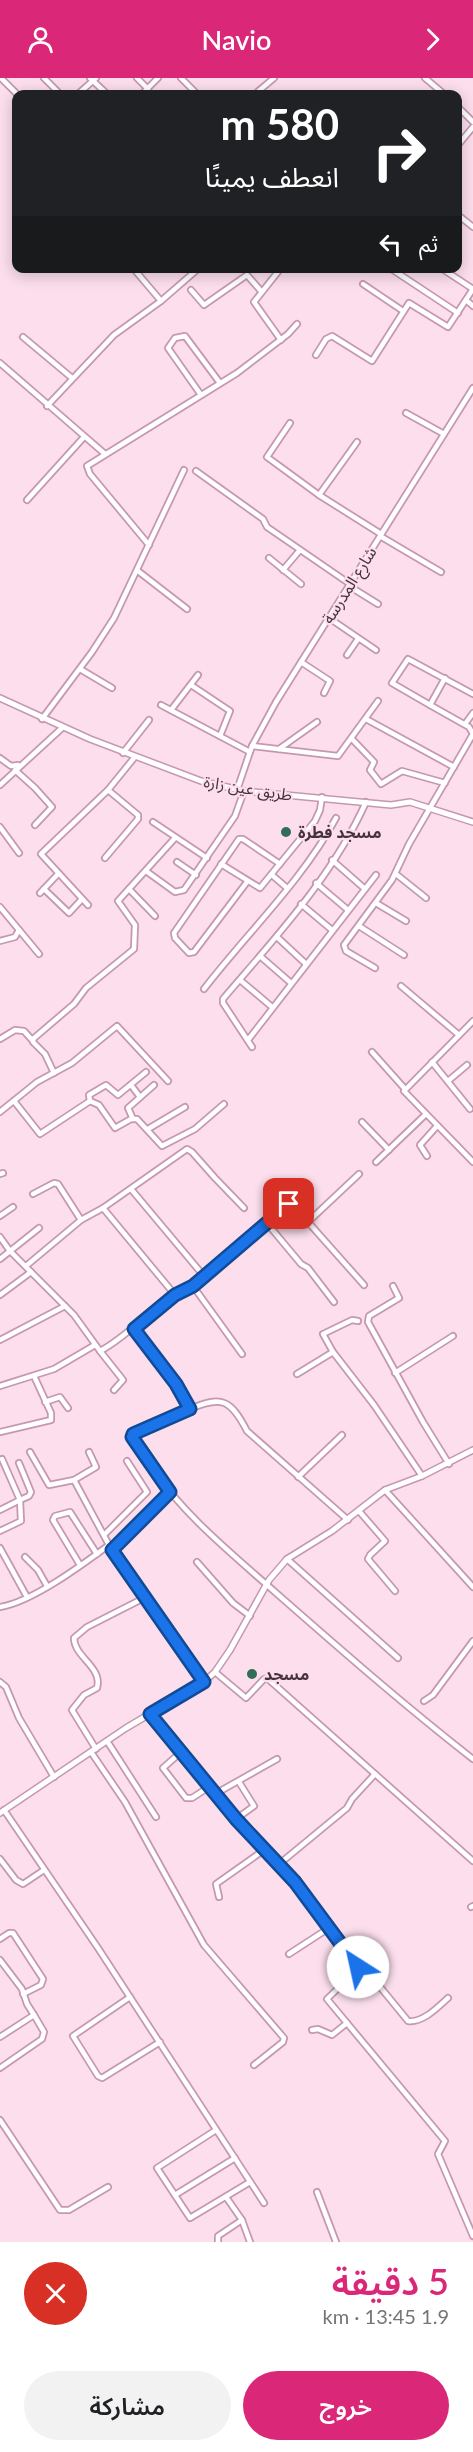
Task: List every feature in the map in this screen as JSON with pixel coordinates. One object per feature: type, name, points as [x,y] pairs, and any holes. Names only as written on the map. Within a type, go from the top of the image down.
[{"type":"main road","name":"طريق عين زارة","points":[[0,698],[62,728],[134,758],[201,782],[244,790],[391,805],[408,802],[473,822]]},
{"type":"main road","points":[[2,1812],[107,1741],[204,1682],[214,1672],[250,1616],[266,1584],[287,1560],[348,1520],[384,1490],[449,1464],[473,1450]]},
{"type":"street","points":[[1,78],[13,90]]},
{"type":"street","points":[[44,78],[56,90]]},
{"type":"street","points":[[137,78],[148,88],[158,78]]},
{"type":"street","points":[[181,78],[191,90]]},
{"type":"street","points":[[260,90],[274,78]]},
{"type":"street","points":[[425,78],[439,90]]},
{"type":"street","points":[[82,90],[93,79],[103,90]]},
{"type":"street","points":[[462,111],[473,122]]},
{"type":"street","points":[[462,140],[473,127]]},
{"type":"street","points":[[137,273],[161,301]]},
{"type":"street","points":[[47,405],[114,335],[161,301],[193,273]]},
{"type":"street","points":[[276,273],[255,299],[254,304],[281,340]]},
{"type":"street","points":[[401,273],[458,313]]},
{"type":"street","points":[[316,355],[326,339],[332,336],[372,361],[411,302],[448,327],[473,289],[449,273]]},
{"type":"street","points":[[191,290],[204,305],[247,275],[261,291]]},
{"type":"street","points":[[363,284],[403,311]]},
{"type":"street","points":[[466,300],[473,306]]},
{"type":"street","points":[[149,545],[88,471],[89,464],[220,383],[281,340],[297,324]]},
{"type":"street","points":[[201,395],[168,348],[175,338],[185,336],[220,383]]},
{"type":"street","points":[[23,338],[72,378]]},
{"type":"street","points":[[0,363],[105,454]]},
{"type":"street","name":"شارع المدرسة","points":[[237,789],[251,749],[276,702],[473,388]]},
{"type":"street","points":[[406,413],[444,434]]},
{"type":"street","points":[[290,423],[267,457],[319,495],[441,572]]},
{"type":"street","points":[[27,500],[84,437]]},
{"type":"street","points":[[319,495],[357,442]]},
{"type":"street","points":[[42,719],[80,669],[114,618],[184,470]]},
{"type":"street","points":[[195,471],[263,519],[267,527],[378,604]]},
{"type":"street","points":[[284,570],[300,550]]},
{"type":"street","points":[[268,558],[301,584]]},
{"type":"street","points":[[138,571],[187,609]]},
{"type":"street","points":[[329,618],[376,650]]},
{"type":"street","points":[[347,654],[358,639]]},
{"type":"street","points":[[375,968],[344,949],[344,945],[396,874],[406,850],[473,734],[469,726],[392,683],[407,659],[473,694]]},
{"type":"street","points":[[301,662],[330,681],[324,693]]},
{"type":"street","points":[[80,669],[112,688]]},
{"type":"street","points":[[171,711],[198,675]]},
{"type":"street","points":[[430,705],[446,678]]},
{"type":"street","points":[[191,685],[230,711],[220,736]]},
{"type":"street","points":[[161,705],[220,736],[251,749],[279,749],[338,756],[378,700]]},
{"type":"street","points":[[465,724],[473,713]]},
{"type":"street","points":[[366,719],[454,767]]},
{"type":"street","points":[[123,753],[149,720]]},
{"type":"street","points":[[279,749],[317,722]]},
{"type":"street","points":[[0,785],[62,728]]},
{"type":"street","points":[[352,739],[374,762],[371,771],[381,784],[402,771],[445,783]]},
{"type":"street","points":[[88,905],[41,854],[108,790],[134,758]]},
{"type":"street","points":[[0,759],[13,767],[24,762]]},
{"type":"street","points":[[15,770],[51,805],[52,809],[35,825]]},
{"type":"street","points":[[105,858],[138,819],[138,815],[108,790]]},
{"type":"street","points":[[146,871],[177,893],[184,890],[235,816],[244,790]]},
{"type":"street","points":[[221,864],[261,888],[318,815],[322,797]]},
{"type":"street","points":[[252,1047],[223,1001],[277,937],[301,904],[332,860],[366,802]]},
{"type":"street","points":[[204,989],[231,954],[273,909],[319,847],[336,818]]},
{"type":"street","points":[[153,822],[207,858]]},
{"type":"street","points":[[0,827],[19,853]]},
{"type":"street","points":[[33,1041],[74,1004],[86,988],[134,949],[135,925],[118,902],[176,837]]},
{"type":"street","points":[[248,882],[194,952],[189,952],[175,938],[174,933],[241,838],[280,864]]},
{"type":"street","points":[[332,860],[365,889]]},
{"type":"street","points":[[177,862],[196,875]]},
{"type":"street","points":[[58,874],[42,891],[69,913],[82,899]]},
{"type":"street","points":[[396,874],[426,898]]},
{"type":"street","points":[[272,875],[287,888]]},
{"type":"street","points":[[248,1040],[376,875]]},
{"type":"street","points":[[316,883],[348,910]]},
{"type":"street","points":[[129,889],[155,916]]},
{"type":"street","points":[[376,903],[406,921]]},
{"type":"street","points":[[301,904],[332,930]]},
{"type":"street","points":[[0,907],[39,954]]},
{"type":"street","points":[[359,926],[404,955]]},
{"type":"street","points":[[0,941],[15,937],[19,930]]},
{"type":"street","points":[[277,937],[306,964]]},
{"type":"street","points":[[260,957],[291,983]]},
{"type":"street","points":[[240,980],[272,1007]]},
{"type":"street","points":[[401,986],[459,1035]]},
{"type":"street","points":[[405,1089],[473,1021]]},
{"type":"street","points":[[0,1112],[37,1082],[72,1063],[117,1026],[168,1081]]},
{"type":"street","points":[[0,1039],[15,1030],[24,1031],[45,1054],[54,1073]]},
{"type":"street","points":[[372,1052],[405,1089],[406,1095],[473,1162]]},
{"type":"street","points":[[432,1062],[470,1109]]},
{"type":"street","points":[[448,1081],[467,1065]]},
{"type":"street","points":[[90,1101],[89,1095],[106,1084],[117,1095],[146,1072]]},
{"type":"street","points":[[131,1085],[140,1097]]},
{"type":"street","points":[[133,1119],[128,1108],[154,1085]]},
{"type":"street","points":[[14,1101],[40,1134],[90,1101]]},
{"type":"street","points":[[90,1101],[99,1105],[115,1128],[137,1119],[160,1145],[165,1145],[195,1129],[224,1104]]},
{"type":"street","points":[[148,1129],[185,1107]]},
{"type":"street","points":[[376,1162],[425,1114]]},
{"type":"street","points":[[362,1122],[389,1150]]},
{"type":"street","points":[[427,1156],[420,1146],[437,1126]]},
{"type":"street","points":[[26,1266],[81,1220],[104,1208],[187,1149],[244,1208]]},
{"type":"street","points":[[308,1222],[359,1174]]},
{"type":"street","points":[[33,1194],[58,1184],[81,1220]]},
{"type":"street","points":[[131,1189],[203,1275]]},
{"type":"street","points":[[100,1351],[134,1329],[175,1295],[193,1286],[203,1275],[289,1204],[364,1285]]},
{"type":"street","points":[[0,1216],[13,1207]]},
{"type":"street","points":[[104,1208],[175,1295]]},
{"type":"street","points":[[266,1222],[301,1264],[308,1268],[334,1302]]},
{"type":"street","points":[[0,1258],[39,1228]]},
{"type":"street","points":[[0,1238],[80,1323],[123,1380],[114,1390]]},
{"type":"street","points":[[0,1295],[31,1272]]},
{"type":"street","points":[[193,1286],[243,1354]]},
{"type":"street","points":[[393,1286],[399,1298],[368,1318],[369,1325],[449,1464]]},
{"type":"street","points":[[0,1340],[65,1306]]},
{"type":"street","points":[[358,1321],[352,1320],[323,1334],[333,1352],[374,1405],[422,1476]]},
{"type":"street","points":[[134,1329],[176,1384],[190,1409]]},
{"type":"street","points":[[395,1373],[453,1336]]},
{"type":"street","points":[[0,1386],[54,1369],[95,1345]]},
{"type":"street","points":[[297,1374],[333,1352]]},
{"type":"street","points":[[0,1432],[51,1420],[51,1413],[34,1376]]},
{"type":"street","points":[[45,1402],[60,1397],[68,1408]]},
{"type":"street","points":[[348,1520],[247,1431],[242,1420],[226,1404],[214,1400],[132,1436],[140,1452],[170,1492],[200,1525],[396,1699],[473,1759]]},
{"type":"street","points":[[298,1477],[342,1436]]},
{"type":"street","points":[[30,1452],[46,1484],[51,1485],[74,1480],[96,1467],[89,1452]]},
{"type":"street","points":[[0,1531],[21,1521],[20,1500],[2,1459]]},
{"type":"street","points":[[105,1534],[147,1492],[127,1461]]},
{"type":"street","points":[[0,1510],[29,1496],[32,1492],[19,1463]]},
{"type":"street","points":[[74,1480],[111,1548],[204,1682]]},
{"type":"street","points":[[384,1490],[473,1587]]},
{"type":"street","points":[[0,1606],[12,1605],[111,1548],[170,1492]]},
{"type":"street","points":[[359,1510],[385,1541],[370,1555],[370,1563],[395,1591]]},
{"type":"street","points":[[80,1565],[53,1520],[55,1516],[70,1512],[97,1554]]},
{"type":"street","points":[[1,1552],[27,1597]]},
{"type":"street","points":[[24,1557],[33,1564],[47,1586]]},
{"type":"street","points":[[287,1560],[398,1658]]},
{"type":"street","points":[[197,1562],[233,1603],[250,1616]]},
{"type":"street","points":[[144,1598],[87,1627],[74,1638],[75,1645],[99,1681],[97,1688],[84,1695],[72,1708],[208,1950],[284,2038],[283,2042],[254,2065]]},
{"type":"street","points":[[424,1701],[433,1695],[473,1641]]},
{"type":"street","points":[[214,1672],[246,1698],[267,1678],[473,1862]]},
{"type":"street","points":[[0,1682],[6,1688],[19,1718],[54,1777]]},
{"type":"street","points":[[150,1714],[236,1819],[295,1882],[357,1963],[363,1966],[410,2021],[422,2018],[448,1998]]},
{"type":"street","points":[[107,1741],[156,1817]]},
{"type":"street","points":[[180,1753],[163,1768],[186,1798],[192,1798],[209,1787]]},
{"type":"street","points":[[215,1794],[277,1759]]},
{"type":"street","points":[[278,1864],[347,1808],[375,1773]]},
{"type":"street","points":[[236,1819],[254,1806],[239,1782]]},
{"type":"street","points":[[2,1812],[130,1997],[264,2203]]},
{"type":"street","points":[[219,1897],[216,1884],[264,1850]]},
{"type":"street","points":[[0,1859],[16,1880],[23,1884],[44,1870]]},
{"type":"street","points":[[289,1954],[329,1928]]},
{"type":"street","points":[[0,1939],[13,1933],[43,1979],[41,1985],[23,1994]]},
{"type":"street","points":[[0,1960],[23,1994],[44,2032],[42,2038],[0,2068]]},
{"type":"street","points":[[357,1963],[358,1969],[327,1997],[445,2142],[438,2154],[473,2236]]},
{"type":"street","points":[[130,1997],[73,2036],[98,2076],[102,2078],[160,2042]]},
{"type":"street","points":[[0,2037],[34,2015]]},
{"type":"street","points":[[312,2030],[318,2029],[332,2035],[347,2023]]},
{"type":"street","points":[[0,2120],[60,2210],[69,2210],[108,2187]]},
{"type":"street","points":[[156,2168],[216,2130]]},
{"type":"street","points":[[175,2195],[235,2158]]},
{"type":"street","points":[[152,2161],[195,2225]]},
{"type":"street","points":[[190,2218],[250,2182]]},
{"type":"street","points":[[317,2192],[336,2242]]},
{"type":"street","points":[[226,2197],[242,2220],[250,2242]]},
{"type":"street","points":[[218,2242],[218,2236],[242,2220]]},
{"type":"place","name":"مسجد فطرة","points":[[286,832]]},
{"type":"place","name":"مسجد","points":[[252,1674]]},
{"type":"route","points":[[289,1204],[203,1275],[193,1286],[165,1302],[134,1329],[153,1351],[190,1409],[133,1434],[132,1437],[140,1452],[170,1492],[112,1550],[204,1682],[150,1714],[236,1819],[295,1882],[358,1967]]}]
